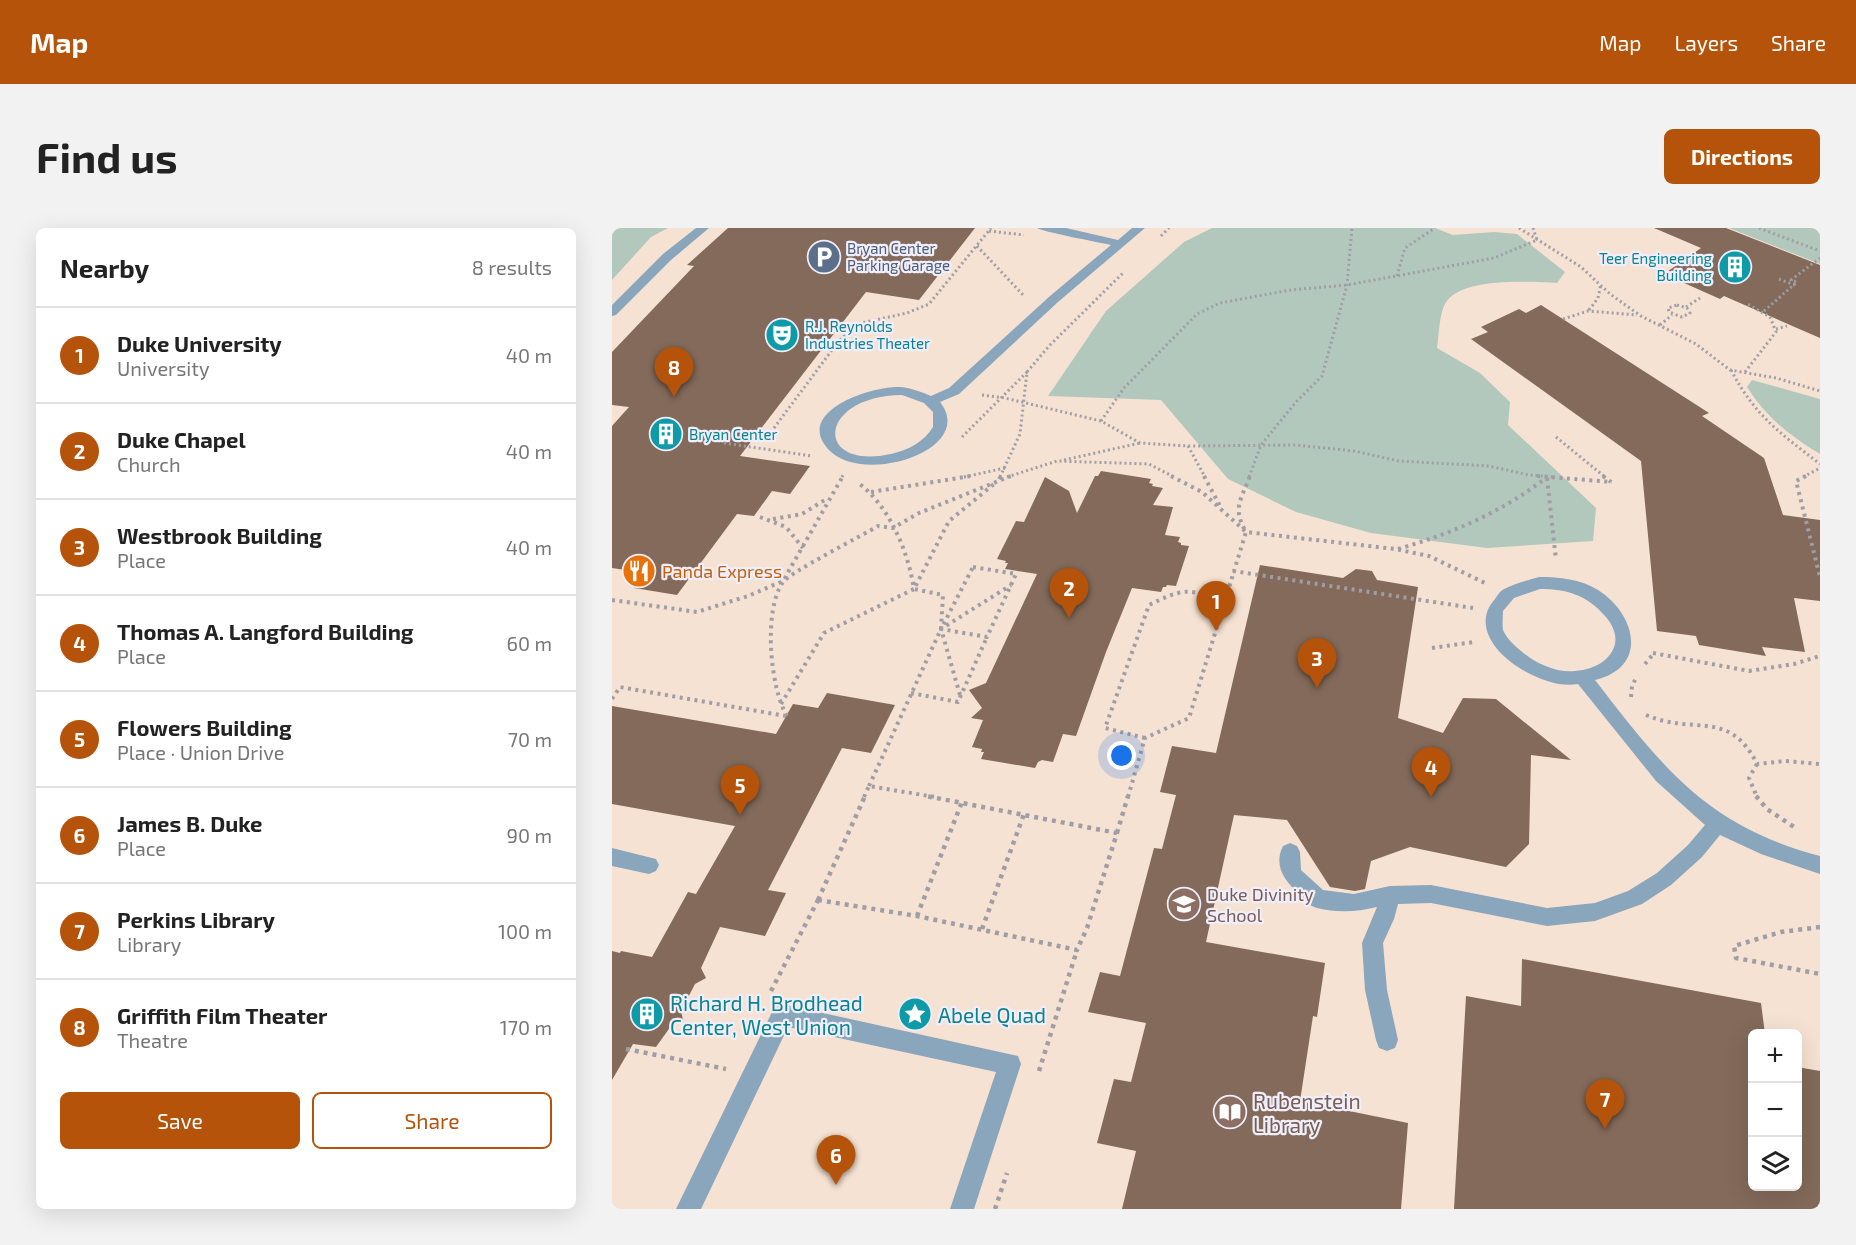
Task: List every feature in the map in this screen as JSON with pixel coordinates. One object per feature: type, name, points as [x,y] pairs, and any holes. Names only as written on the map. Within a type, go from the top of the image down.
[{"type":"street","points":[[612,312],[667,257],[690,244],[703,228]]},
{"type":"street","points":[[1043,228],[1083,234],[1119,244]]},
{"type":"street","points":[[932,401],[954,391],[1042,310],[1139,228]]},
{"type":"street","points":[[884,392],[910,393],[932,401],[940,410],[942,420],[938,432],[929,443],[914,452],[876,461],[858,459],[843,454],[832,446],[827,435],[829,423],[837,412],[850,403],[884,392]]},
{"type":"street","points":[[1558,583],[1580,588],[1606,605],[1614,612],[1623,628],[1624,644],[1620,656],[1611,666],[1599,673],[1583,677],[1561,677],[1539,672],[1520,662],[1505,649],[1495,634],[1493,619],[1497,605],[1507,593],[1521,586],[1558,583]]},
{"type":"street","points":[[1583,677],[1645,755],[1682,794],[1718,824],[1785,856],[1820,865]]},
{"type":"street","points":[[1290,852],[1291,874],[1318,898],[1354,903],[1390,895],[1431,894],[1547,917],[1595,912],[1635,898],[1664,879],[1695,851],[1718,824]]},
{"type":"street","points":[[612,857],[650,865]]},
{"type":"street","points":[[1387,1040],[1376,990],[1372,943],[1384,919],[1390,895]]},
{"type":"street","points":[[688,1209],[782,1015],[1010,1064],[962,1209]]},
{"type":"path","points":[[774,428],[838,342],[857,324],[906,313],[929,304],[991,228]]},
{"type":"path","points":[[1160,237],[1169,228]]},
{"type":"path","points":[[1220,614],[1213,602],[1204,594],[1185,590],[1149,605],[1105,728],[1145,738],[1189,718],[1246,532],[1237,517],[1239,504],[1261,446],[1296,402],[1322,376],[1347,285],[1352,228]]},
{"type":"path","points":[[1397,276],[1404,248],[1435,228]]},
{"type":"path","points":[[1519,228],[1581,267],[1621,303],[1641,316],[1696,344],[1730,370],[1745,397],[1769,425],[1820,466],[1796,481],[1820,577]]},
{"type":"path","points":[[1533,228],[1537,240]]},
{"type":"path","points":[[1759,228],[1820,251]]},
{"type":"path","points":[[1101,421],[1124,388],[1197,314],[1220,303],[1252,295],[1347,285],[1494,258],[1537,240]]},
{"type":"path","points":[[977,246],[1000,274],[1042,310]]},
{"type":"path","points":[[1796,285],[1797,282],[1791,280],[1820,258]]},
{"type":"path","points":[[781,706],[824,633],[914,589],[949,521],[998,480],[1005,468],[1020,434],[1027,372],[1049,346],[1128,268]]},
{"type":"path","points":[[1779,279],[1796,285]]},
{"type":"path","points":[[1588,311],[1598,298],[1601,285]]},
{"type":"path","points":[[1764,311],[1796,285]]},
{"type":"path","points":[[1672,315],[1668,310],[1670,306],[1687,306],[1700,298]]},
{"type":"path","points":[[1745,372],[1771,341],[1776,329],[1776,324],[1764,311],[1746,303]]},
{"type":"path","points":[[1660,325],[1672,315],[1688,315],[1690,310],[1687,306]]},
{"type":"path","points":[[1563,319],[1588,311],[1641,316]]},
{"type":"path","points":[[1776,329],[1787,326]]},
{"type":"path","points":[[1730,370],[1820,391]]},
{"type":"path","points":[[954,391],[1005,398],[1101,421],[1140,443]]},
{"type":"path","points":[[612,600],[698,612],[748,596],[783,581],[878,526],[893,528],[919,513],[998,480],[1058,461],[1140,443],[1188,446],[1296,445],[1354,451],[1399,461],[1489,466],[1546,477],[1612,482],[1556,437]]},
{"type":"path","points":[[1188,446],[1221,509]]},
{"type":"path","points":[[612,699],[620,687],[787,716],[781,706],[770,645],[771,612],[783,581],[803,549],[829,498],[843,476],[858,459]]},
{"type":"path","points":[[1058,461],[1149,464],[1202,492],[1246,532],[1395,549],[1429,556],[1507,593]]},
{"type":"path","points":[[871,492],[952,480],[1005,468]]},
{"type":"path","points":[[843,476],[869,488],[893,528],[908,561],[914,578],[914,589]]},
{"type":"path","points":[[1395,549],[1455,533],[1474,524],[1520,499],[1546,477]]},
{"type":"path","points":[[1546,477],[1558,583]]},
{"type":"path","points":[[760,517],[773,519],[802,514],[829,498]]},
{"type":"path","points":[[773,519],[795,534],[803,549]]},
{"type":"path","points":[[911,693],[958,702],[1016,574],[973,567],[911,693],[818,900],[982,928],[1077,950],[1087,928],[1145,738]]},
{"type":"path","points":[[1233,571],[1475,608]]},
{"type":"path","points":[[1477,579],[1479,590]]},
{"type":"path","points":[[941,630],[1011,584]]},
{"type":"path","points":[[914,589],[943,595],[941,630],[961,695]]},
{"type":"path","points":[[1474,614],[1478,600]]},
{"type":"path","points":[[941,630],[988,637]]},
{"type":"path","points":[[1474,634],[1481,649]]},
{"type":"path","points":[[1432,648],[1477,641]]},
{"type":"path","points":[[1624,644],[1654,653],[1749,671],[1794,664],[1820,656]]},
{"type":"path","points":[[1643,667],[1654,653]]},
{"type":"path","points":[[1634,708],[1631,698],[1632,686],[1640,672]]},
{"type":"path","points":[[1642,712],[1671,724],[1689,728],[1720,727],[1731,731],[1743,738],[1757,764]]},
{"type":"path","points":[[1757,764],[1785,761],[1820,764]]},
{"type":"path","points":[[1757,764],[1749,778],[1755,797],[1766,808],[1800,830]]},
{"type":"path","points":[[869,786],[1117,833]]},
{"type":"path","points":[[917,916],[962,802]]},
{"type":"path","points":[[982,928],[1024,814]]},
{"type":"path","points":[[1820,927],[1781,932],[1734,946],[1736,958],[1820,974]]},
{"type":"path","points":[[626,1048],[729,1069]]},
{"type":"shaded area","points":[[612,228],[1820,228],[1820,1209],[612,1209]]},
{"type":"green space","points":[[612,228],[668,228],[651,237],[612,280]]},
{"type":"green space","points":[[1212,228],[1435,228],[1453,235],[1494,232],[1517,234],[1565,272],[1557,283],[1513,282],[1478,285],[1451,296],[1442,311],[1437,348],[1480,373],[1510,402],[1508,425],[1596,508],[1593,541],[1487,548],[1371,533],[1296,512],[1228,479],[1161,400],[1048,396],[1106,311],[1184,242]]},
{"type":"green space","points":[[1729,228],[1820,228],[1820,264]]},
{"type":"green space","points":[[1752,380],[1820,399],[1820,454],[1789,433],[1762,408],[1747,387]]},
{"type":"building","name":"Bryan Center","points":[[728,228],[975,228],[919,300],[866,292],[740,456],[810,466],[790,494],[772,491],[754,516],[737,514],[677,595],[634,588],[645,573],[612,568],[612,426],[629,407],[612,405],[612,352],[694,266],[687,265]]},
{"type":"building","name":"Teer Engineering Building","points":[[1654,228],[1726,228],[1820,265],[1820,338],[1724,296],[1720,299],[1664,274],[1701,248]]},
{"type":"building","points":[[1541,305],[1709,413],[1702,416],[1764,458],[1783,515],[1820,520],[1820,601],[1794,598],[1805,652],[1762,647],[1766,656],[1699,645],[1696,636],[1657,631],[1641,461],[1471,339],[1488,332],[1481,327],[1519,309],[1526,313]]},
{"type":"building","points":[[1101,471],[1151,479],[1149,483],[1153,484],[1152,486],[1163,488],[1153,505],[1173,507],[1165,535],[1180,537],[1178,542],[1181,545],[1189,546],[1176,586],[1167,585],[1161,592],[1132,588],[1076,736],[1063,734],[1053,762],[1042,760],[1035,768],[981,759],[984,752],[981,752],[982,749],[972,747],[983,720],[971,718],[982,708],[969,690],[986,683],[1037,574],[1005,569],[1008,563],[997,559],[1016,521],[1024,522],[1045,477],[1069,491],[1077,513],[1095,476],[1098,476]]},
{"type":"building","points":[[1260,565],[1343,578],[1356,569],[1372,571],[1377,580],[1418,587],[1398,718],[1443,733],[1463,698],[1496,699],[1571,760],[1531,755],[1529,844],[1506,867],[1410,847],[1371,861],[1365,889],[1355,891],[1330,887],[1287,820],[1234,815],[1206,942],[1325,963],[1317,1017],[1313,1016],[1300,1101],[1408,1123],[1401,1209],[1122,1209],[1136,1151],[1097,1143],[1114,1079],[1131,1082],[1146,1023],[1088,1012],[1100,972],[1120,976],[1154,848],[1162,849],[1176,795],[1160,792],[1172,746],[1216,753]]},
{"type":"building","points":[[827,693],[895,705],[871,753],[842,748],[768,890],[786,893],[765,936],[720,927],[701,968],[706,978],[695,984],[681,1011],[683,1020],[671,1026],[656,1047],[633,1044],[612,1080],[612,951],[652,957],[688,892],[696,894],[735,826],[612,804],[612,706],[776,734],[793,704],[818,708]]},
{"type":"building","points":[[1522,959],[1761,1003],[1764,1029],[1748,1029],[1748,1191],[1802,1191],[1802,1068],[1820,1071],[1820,1209],[1454,1209],[1466,996],[1521,1006]]},
{"type":"place","name":"Bryan Center Parking Garage","points":[[824,257]]},
{"type":"place","name":"Teer Engineering Building","points":[[1735,267]]},
{"type":"place","name":"R.J. Reynolds Industries Theater","points":[[782,335]]},
{"type":"place","name":"Griffith Film Theater","points":[[674,397]]},
{"type":"place","name":"Bryan Center","points":[[666,434]]},
{"type":"place","name":"Panda Express","points":[[639,571]]},
{"type":"place","name":"Duke Chapel","points":[[1069,618]]},
{"type":"place","name":"Duke University","points":[[1216,631]]},
{"type":"place","name":"Westbrook Building","points":[[1317,688]]},
{"type":"place","name":"Thomas A. Langford Building","points":[[1431,797]]},
{"type":"place","name":"Flowers Building","points":[[740,815]]},
{"type":"place","name":"Duke Divinity School","points":[[1184,904]]},
{"type":"place","name":"Richard H. Brodhead Center, West Union","points":[[647,1014]]},
{"type":"place","name":"Abele Quad","points":[[915,1014]]},
{"type":"place","name":"Rubenstein Library","points":[[1230,1112]]},
{"type":"place","name":"Perkins Library","points":[[1605,1129]]},
{"type":"place","name":"James B. Duke","points":[[836,1185]]}]
